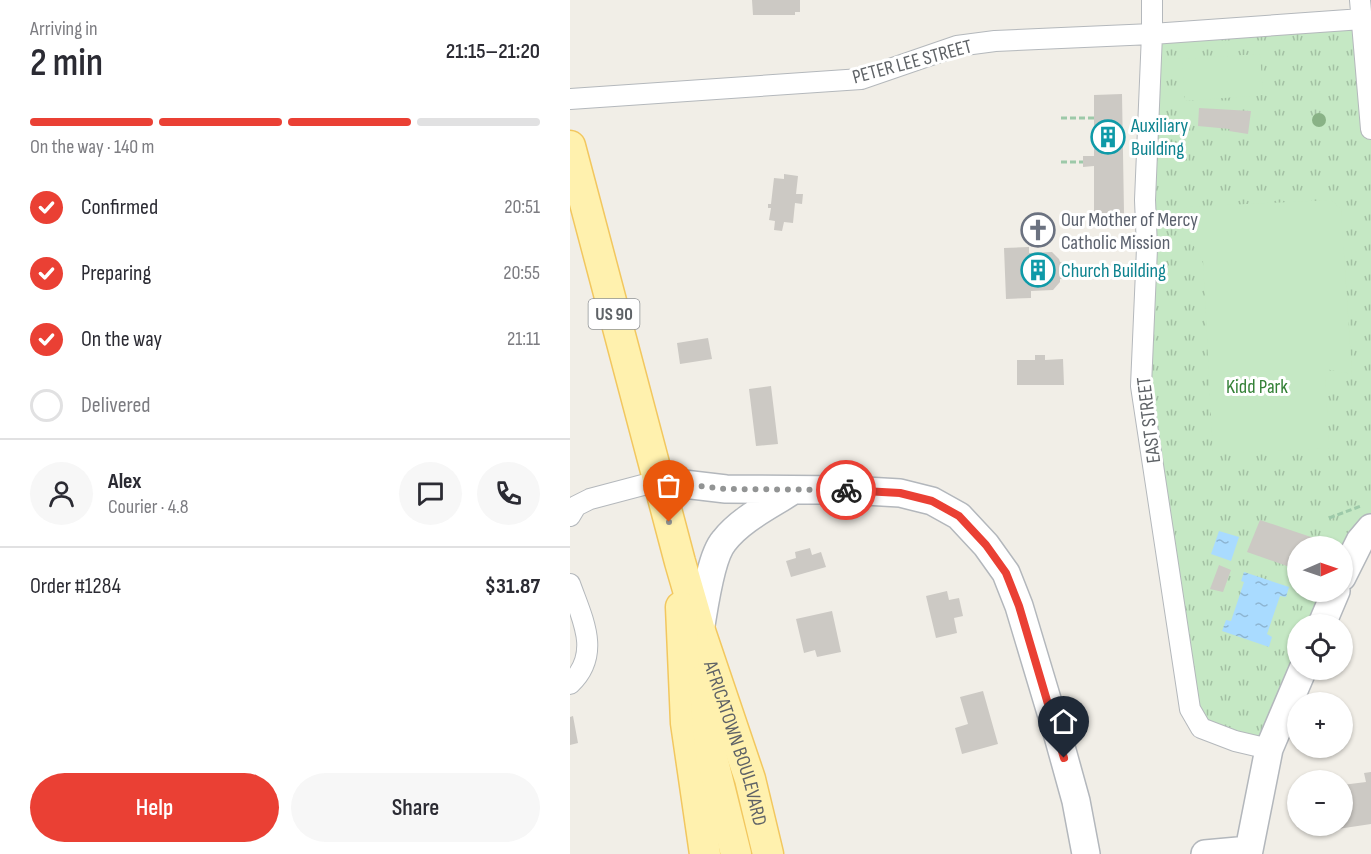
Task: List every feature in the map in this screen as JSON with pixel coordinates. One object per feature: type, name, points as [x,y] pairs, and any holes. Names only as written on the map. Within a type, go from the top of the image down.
[{"type":"main road","name":"AFRICATOWN BOULEVARD","points":[[570,146],[680,562],[700,631],[750,779],[768,854]]},
{"type":"main road","points":[[680,562],[686,723],[705,854]]},
{"type":"main road","name":"AFRICATOWN BOULEVARD","points":[[700,631],[710,749],[736,854]]},
{"type":"street","name":"EAST STREET","points":[[1152,0],[1147,148],[1147,248],[1141,386],[1190,709],[1201,728],[1235,741],[1269,749]]},
{"type":"street","name":"PETER LEE STREET","points":[[570,99],[861,79],[957,46],[995,41],[1152,34],[1361,9]]},
{"type":"street","points":[[1361,9],[1371,129]]},
{"type":"street","points":[[570,516],[576,506],[590,499],[658,481],[726,489],[848,490],[900,493],[932,501],[959,516],[986,545],[1006,573],[1019,606],[1076,801],[1086,854]]},
{"type":"street","points":[[700,631],[712,567],[722,542],[739,525],[792,491]]},
{"type":"street","points":[[1353,555],[1360,541],[1366,517]]},
{"type":"street","points":[[570,584],[587,633],[588,650],[585,665],[579,676],[570,684]]},
{"type":"street","points":[[1205,854],[1249,852],[1269,749],[1298,680]]},
{"type":"path","points":[[1061,118],[1094,118]]},
{"type":"path","points":[[1061,162],[1083,162]]},
{"type":"path","points":[[1329,518],[1366,517]]},
{"type":"green space","name":"Kidd Park","points":[[1362,19],[1371,129],[1371,528],[1353,539],[1353,536],[1287,536],[1287,602],[1331,602],[1326,614],[1287,614],[1287,680],[1294,680],[1290,692],[1287,692],[1287,699],[1269,749],[1201,728],[1141,386],[1152,34]]},
{"type":"green space","points":[[1260,54],[1263,95],[1185,101],[1182,59]]},
{"type":"green space","points":[[1331,200],[1341,209],[1352,374],[1325,369],[1329,448],[1213,454],[1203,261],[1189,238],[1186,207]]},
{"type":"water","points":[[1219,531],[1239,537],[1231,561],[1211,554]]},
{"type":"water","points":[[1244,572],[1287,586],[1286,597],[1280,596],[1267,634],[1272,637],[1269,647],[1222,631],[1226,620],[1231,621],[1244,582],[1241,581]]},
{"type":"building","points":[[752,0],[800,0],[800,12],[795,12],[795,15],[753,15]]},
{"type":"building","name":"Auxiliary Building","points":[[1122,94],[1124,213],[1094,213],[1094,166],[1083,167],[1083,156],[1094,156],[1094,95]]},
{"type":"building","points":[[1199,108],[1251,111],[1248,134],[1229,131],[1230,129],[1198,126]]},
{"type":"building","points":[[784,174],[798,176],[796,194],[803,194],[802,204],[795,203],[793,223],[784,222],[782,231],[774,230],[775,221],[769,220],[771,208],[768,208],[768,204],[771,204],[774,178],[784,179]]},
{"type":"building","name":"Church Building","points":[[1029,247],[1029,253],[1052,252],[1060,262],[1070,262],[1071,279],[1060,279],[1053,290],[1031,291],[1031,298],[1006,299],[1004,248]]},
{"type":"building","points":[[708,338],[712,359],[680,364],[677,343]]},
{"type":"building","points":[[1035,355],[1045,355],[1045,360],[1063,359],[1064,385],[1017,385],[1017,360],[1035,360]]},
{"type":"building","points":[[771,386],[778,444],[756,446],[749,389]]},
{"type":"building","points":[[1260,520],[1308,536],[1287,536],[1287,566],[1247,552]]},
{"type":"building","points":[[810,548],[812,555],[821,552],[826,567],[791,577],[786,561],[796,558],[795,552]]},
{"type":"building","points":[[1219,565],[1231,570],[1223,592],[1210,589]]},
{"type":"building","points":[[947,591],[949,600],[959,598],[963,616],[954,618],[957,633],[936,638],[926,596]]},
{"type":"building","points":[[832,611],[841,652],[817,657],[815,650],[804,653],[796,619]]},
{"type":"building","points":[[983,691],[998,744],[962,754],[955,728],[968,724],[960,697]]},
{"type":"building","points":[[573,716],[578,743],[570,745],[570,717]]},
{"type":"building","points":[[1371,772],[1371,824],[1353,827],[1353,784],[1366,782],[1364,773]]},
{"type":"way so far","points":[[669,522],[658,481],[726,489],[846,490]]},
{"type":"place","name":"Auxiliary Building","points":[[1108,137]]},
{"type":"place","name":"Our Mother of Mercy Catholic Mission","points":[[1038,230]]},
{"type":"place","name":"Church Building","points":[[1038,270]]},
{"type":"route","points":[[846,490],[900,493],[932,501],[959,516],[986,545],[1006,573],[1019,606],[1064,758]]}]
